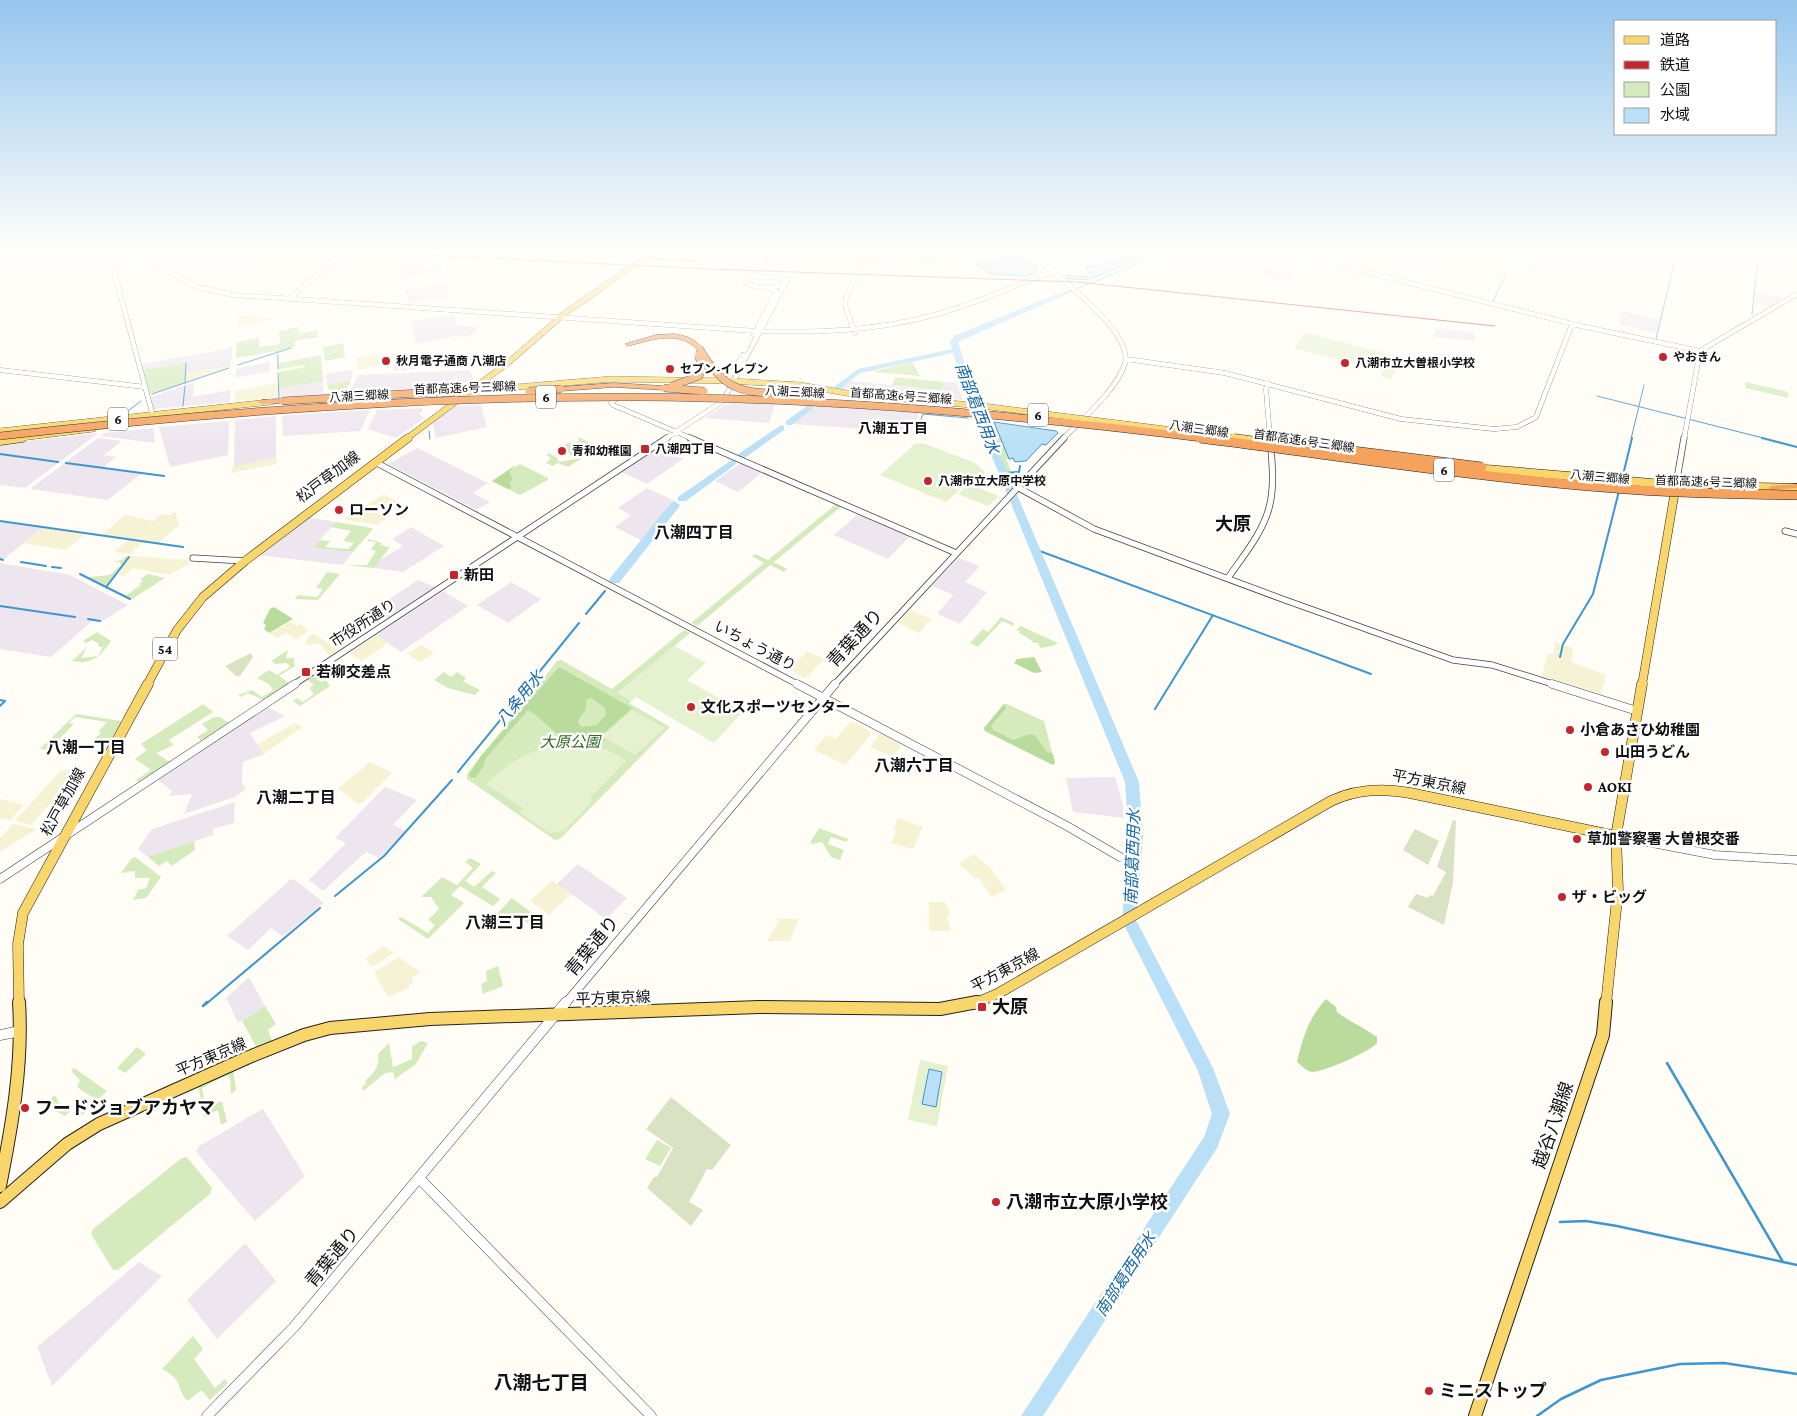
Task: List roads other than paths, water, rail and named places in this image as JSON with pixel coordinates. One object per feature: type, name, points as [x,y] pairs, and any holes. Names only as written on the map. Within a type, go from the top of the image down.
[{"type":"highway","points":[[630,346],[676,339],[686,342],[697,349],[716,376],[733,388],[846,399]]},
{"type":"highway","points":[[664,388],[691,380],[701,373],[702,362],[697,349]]},
{"type":"highway","name":"首都高速6号三郷線","points":[[0,433],[223,409],[465,392],[664,388],[846,399],[1026,413],[1229,438],[1367,458],[1590,482],[1693,488],[1796,488]]},
{"type":"highway","points":[[262,402],[465,392]]},
{"type":"highway","name":"首都高速6号三郷線","points":[[0,433],[268,410],[488,398],[824,402],[963,411],[1092,425],[1415,467],[1564,484],[1672,492],[1797,497]]},
{"type":"highway","points":[[1092,425],[1269,452],[1508,481],[1550,484]]},
{"type":"highway","points":[[1229,438],[1530,474]]},
{"type":"highway","points":[[1772,488],[1796,488]]},
{"type":"main road","name":"松戸草加線","points":[[555,318],[559,315]]},
{"type":"main road","name":"松戸草加線","points":[[0,1186],[18,1074],[20,1031],[18,930],[34,891],[176,630],[203,598],[244,561],[465,392],[509,362],[559,315]]},
{"type":"main road","name":"八潮三郷線","points":[[0,433],[21,428],[152,413],[374,393],[421,391],[428,394],[465,392],[611,380],[732,381],[800,385],[858,395],[1083,417],[1269,446],[1550,484],[1676,490]]},
{"type":"main road","points":[[732,381],[735,384],[760,389],[787,403]]},
{"type":"main road","name":"八潮三郷線","points":[[0,441],[156,423],[329,409],[452,402],[613,398],[723,401],[787,403],[971,415],[1075,424],[1676,490]]},
{"type":"main road","points":[[21,428],[31,432],[56,434]]},
{"type":"main road","points":[[1676,490],[1772,488]]},
{"type":"main road","points":[[1676,490],[1797,497]]},
{"type":"main road","points":[[1616,836],[1676,490]]},
{"type":"main road","name":"平方東京線","points":[[0,1202],[55,1153],[91,1128],[170,1091],[304,1035],[345,1026],[386,1022],[797,1006],[956,1007],[985,1000],[1340,797],[1364,790],[1383,789],[1410,793],[1616,836]]},
{"type":"main road","name":"越谷八潮線","points":[[1475,1416],[1603,1035],[1618,890],[1616,836]]},
{"type":"street","points":[[126,315],[156,423]]},
{"type":"street","points":[[511,315],[810,336],[894,328],[944,315]]},
{"type":"street","points":[[758,333],[766,315]]},
{"type":"street","points":[[723,401],[768,315]]},
{"type":"street","points":[[847,315],[854,331]]},
{"type":"street","points":[[1100,315],[1115,329],[1126,351],[1126,359],[1202,369],[1268,384],[1401,419],[1481,429],[1517,427],[1532,421],[1540,411],[1572,324]]},
{"type":"street","points":[[1533,315],[1700,350],[1760,315]]},
{"type":"street","points":[[1537,315],[1572,324]]},
{"type":"street","points":[[1676,490],[1700,350]]},
{"type":"street","name":"青葉通り","points":[[207,1416],[294,1326],[823,697],[1083,417],[1117,379],[1126,359]]},
{"type":"street","points":[[0,370],[145,387]]},
{"type":"street","points":[[1228,578],[1256,535],[1269,506],[1272,480],[1266,387],[1268,384]]},
{"type":"street","points":[[613,398],[611,403],[613,405],[956,553]]},
{"type":"street","name":"市役所通り","points":[[0,880],[723,401]]},
{"type":"street","name":"いちょう通り","points":[[375,462],[1067,826],[1120,857]]},
{"type":"street","points":[[1017,487],[1094,529],[1453,660],[1492,665],[1637,711]]},
{"type":"street","points":[[1785,531],[1797,534]]},
{"type":"street","points":[[193,558],[244,561]]},
{"type":"street","points":[[1616,836],[1716,855],[1797,860]]},
{"type":"street","points":[[0,1035],[20,1031]]},
{"type":"street","points":[[419,1178],[651,1416]]},
{"type":"water","points":[[994,422],[1056,431],[1058,433],[1046,445],[1042,444],[1026,461],[1015,462],[1013,458],[1009,459]]},
{"type":"water","points":[[929,1069],[942,1072],[936,1107],[922,1104]]},
{"type":"waterway","name":"南部葛西用水","points":[[956,350],[954,342],[957,338],[1013,315]]},
{"type":"waterway","points":[[1656,339],[1662,315]]},
{"type":"waterway","points":[[238,365],[291,348]]},
{"type":"waterway","name":"八条用水","points":[[861,371],[956,350]]},
{"type":"waterway","name":"南部葛西用水","points":[[956,350],[969,391],[1132,782],[1136,836],[1129,921],[1205,1068],[1221,1114],[1211,1142],[1031,1416]]},
{"type":"waterway","points":[[278,355],[278,369]]},
{"type":"waterway","points":[[185,383],[186,363]]},
{"type":"waterway","points":[[185,383],[229,368]]},
{"type":"waterway","points":[[278,373],[279,398]]},
{"type":"waterway","name":"八条用水","points":[[838,387],[856,374]]},
{"type":"waterway","points":[[152,394],[185,383]]},
{"type":"waterway","points":[[1639,407],[1644,385]]},
{"type":"waterway","points":[[183,406],[185,386]]},
{"type":"waterway","points":[[1597,396],[1639,407]]},
{"type":"waterway","points":[[128,411],[141,401]]},
{"type":"waterway","name":"八条用水","points":[[789,423],[810,407]]},
{"type":"waterway","points":[[1631,439],[1639,407]]},
{"type":"waterway","points":[[1639,407],[1767,439]]},
{"type":"waterway","points":[[916,432],[923,414],[968,418]]},
{"type":"waterway","name":"南部葛西用水","points":[[976,419],[983,421]]},
{"type":"waterway","name":"八条用水","points":[[740,457],[781,428]]},
{"type":"waterway","points":[[429,431],[430,439]]},
{"type":"waterway","points":[[1622,479],[1632,438]]},
{"type":"waterway","points":[[1762,438],[1797,447]]},
{"type":"waterway","points":[[0,454],[58,462]]},
{"type":"waterway","name":"八条用水","points":[[682,499],[733,462]]},
{"type":"waterway","points":[[66,463],[164,476]]},
{"type":"waterway","points":[[1005,473],[1019,472],[1020,466]]},
{"type":"waterway","points":[[1560,657],[1563,644],[1593,594],[1619,491]]},
{"type":"waterway","name":"八条用水","points":[[615,580],[675,505]]},
{"type":"waterway","points":[[0,521],[183,547]]},
{"type":"waterway","points":[[1037,550],[1213,615]]},
{"type":"waterway","points":[[107,586],[129,557]]},
{"type":"waterway","points":[[21,562],[46,566]]},
{"type":"waterway","points":[[52,567],[61,568]]},
{"type":"waterway","points":[[80,574],[130,599]]},
{"type":"waterway","name":"八条用水","points":[[586,614],[605,591]]},
{"type":"waterway","points":[[0,606],[75,617]]},
{"type":"waterway","points":[[1155,709],[1213,615]]},
{"type":"waterway","points":[[1213,615],[1371,674]]},
{"type":"waterway","points":[[88,619],[100,621]]},
{"type":"waterway","name":"八条用水","points":[[458,772],[579,623]]},
{"type":"waterway","points":[[0,700],[5,701],[0,706]]},
{"type":"waterway","name":"八条用水","points":[[335,896],[384,856],[452,780]]},
{"type":"waterway","name":"八条用水","points":[[206,1004],[320,908]]},
{"type":"waterway","name":"八条用水","points":[[203,1006],[207,1002]]},
{"type":"waterway","points":[[1667,1063],[1783,1262]]},
{"type":"waterway","points":[[1560,1222],[1586,1221],[1617,1226],[1783,1262]]},
{"type":"waterway","points":[[1783,1262],[1797,1265]]},
{"type":"waterway","points":[[1537,1416],[1561,1399],[1601,1380],[1680,1364],[1724,1363],[1797,1374]]},
{"type":"railway","points":[[1391,315],[1495,326]]},
{"type":"place","name":"やおきん","points":[[1663,357]]},
{"type":"place","name":"秋月電子通商 八潮店","points":[[386,361]]},
{"type":"place","name":"八潮市立大曽根小学校","points":[[1345,363]]},
{"type":"place","name":"セブン-イレブン","points":[[670,369]]},
{"type":"place","name":"八潮四丁目","points":[[645,449]]},
{"type":"place","name":"青和幼稚園","points":[[562,451]]},
{"type":"place","name":"八潮市立大原中学校","points":[[928,481]]},
{"type":"place","name":"ローソン","points":[[339,510]]},
{"type":"place","name":"新田","points":[[454,575]]},
{"type":"place","name":"若柳交差点","points":[[306,672]]},
{"type":"place","name":"文化スポーツセンター","points":[[691,707]]},
{"type":"place","name":"小倉あさひ幼稚園","points":[[1570,730]]},
{"type":"place","name":"山田うどん","points":[[1605,752]]},
{"type":"place","name":"AOKI","points":[[1588,787]]},
{"type":"place","name":"草加警察署 大曽根交番","points":[[1577,839]]},
{"type":"place","name":"ザ・ビッグ","points":[[1562,897]]},
{"type":"place","name":"大原","points":[[982,1007]]},
{"type":"place","name":"フードジョブアカヤマ","points":[[25,1108]]},
{"type":"place","name":"八潮市立大原小学校","points":[[996,1202]]},
{"type":"place","name":"ミニストップ","points":[[1429,1391]]},
{"type":"district","name":"八潮五丁目","points":[[893,428]]},
{"type":"district","name":"大原","points":[[1233,524]]},
{"type":"district","name":"八潮四丁目","points":[[694,532]]},
{"type":"district","name":"八潮一丁目","points":[[86,747]]},
{"type":"district","name":"八潮六丁目","points":[[914,765]]},
{"type":"district","name":"八潮二丁目","points":[[296,797]]},
{"type":"district","name":"八潮三丁目","points":[[505,922]]},
{"type":"district","name":"八潮七丁目","points":[[541,1382]]},
{"type":"park label","name":"大原公園","points":[[570,742]]}]
